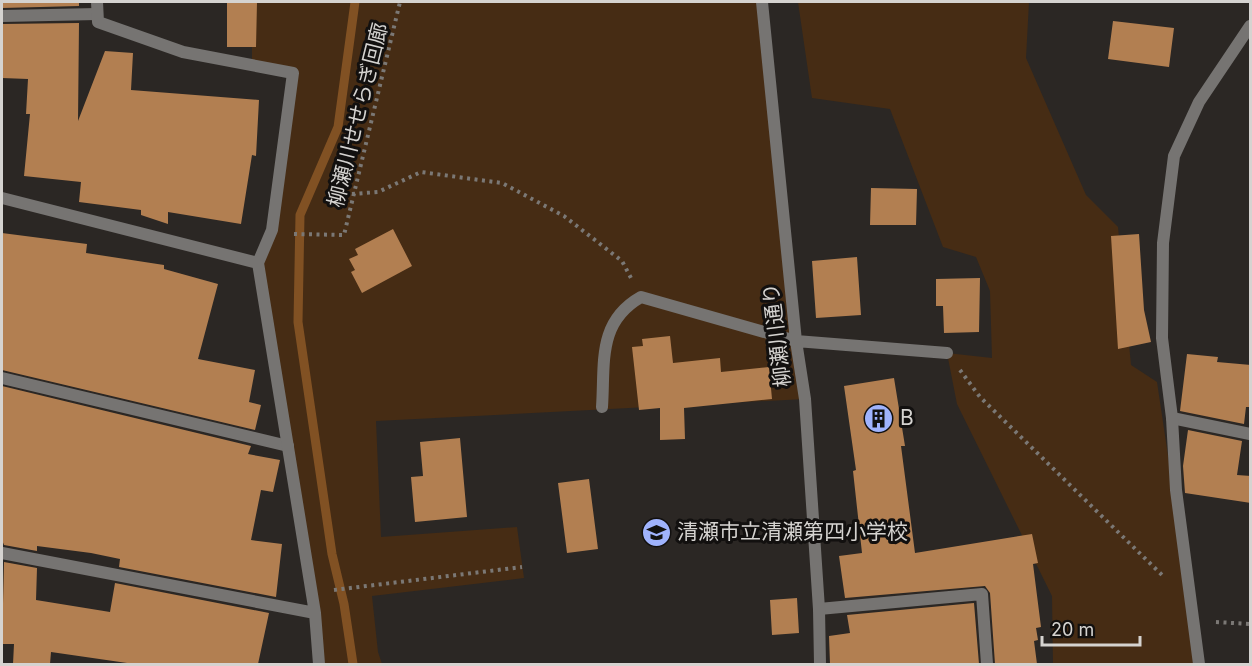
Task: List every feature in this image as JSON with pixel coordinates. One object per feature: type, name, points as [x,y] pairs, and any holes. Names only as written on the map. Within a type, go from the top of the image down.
[{"type":"street","name":"柳瀬川通り","points":[[762,2],[796,340],[805,399],[819,609],[820,664]]},
{"type":"street","points":[[2,16],[97,8],[98,22],[183,52],[293,72],[272,230],[258,263],[315,613],[319,664]]},
{"type":"street","points":[[1199,664],[1176,490],[1172,418],[1162,338],[1163,243],[1174,156],[1198,102],[1251,26]]},
{"type":"street","points":[[2,198],[258,263]]},
{"type":"street","points":[[602,407],[607,335],[625,306],[641,297],[796,340],[947,352]]},
{"type":"street","points":[[2,378],[288,446]]},
{"type":"street","points":[[1172,418],[1251,434]]},
{"type":"street","points":[[2,553],[315,613]]},
{"type":"street","points":[[819,609],[982,594],[987,664]]},
{"type":"path","name":"柳瀬川せせらぎ回廊","points":[[285,234],[344,235],[352,194],[400,2]]},
{"type":"path","points":[[352,194],[378,192],[421,172],[502,183],[564,216],[621,261],[641,297]]},
{"type":"path","points":[[947,352],[980,397],[1192,603]]},
{"type":"path","points":[[324,592],[522,567]]},
{"type":"path","points":[[1195,621],[1251,624]]},
{"type":"shaded area","points":[[252,2],[762,2],[805,399],[376,421],[381,537],[517,527],[524,578],[372,596],[378,652],[382,664],[319,664],[258,263],[272,230],[293,73],[252,65]]},
{"type":"shaded area","points":[[798,2],[1029,2],[1026,58],[1086,195],[1118,227],[1131,365],[1157,382],[1192,616],[1193,664],[1053,664],[1052,596],[957,404],[947,353],[992,358],[990,291],[976,257],[943,247],[890,109],[812,98]]},
{"type":"building","points":[[2,2],[79,2],[79,6],[2,8]]},
{"type":"building","points":[[227,2],[257,2],[256,47],[227,47]]},
{"type":"building","points":[[1113,21],[1174,28],[1169,67],[1108,59]]},
{"type":"building","points":[[79,23],[78,121],[105,51],[133,53],[131,90],[259,100],[256,156],[252,155],[241,224],[168,212],[168,224],[141,215],[141,210],[79,202],[81,182],[24,176],[30,114],[26,114],[28,79],[2,78],[2,24]]},
{"type":"building","points":[[871,188],[917,189],[916,225],[870,225]]},
{"type":"building","points":[[393,229],[412,266],[362,293],[351,272],[355,270],[349,259],[358,255],[355,249]]},
{"type":"building","points":[[2,233],[87,244],[86,253],[164,265],[164,269],[218,284],[198,359],[255,370],[249,402],[261,405],[255,430],[2,370]]},
{"type":"building","points":[[1139,234],[1144,310],[1151,342],[1118,349],[1111,236]]},
{"type":"building","points":[[857,257],[861,315],[816,318],[812,261]]},
{"type":"building","points":[[980,278],[979,332],[944,333],[943,306],[936,306],[936,279]]},
{"type":"building","points":[[670,336],[673,363],[720,358],[721,372],[769,367],[772,399],[684,408],[685,439],[660,440],[660,408],[639,410],[632,347],[643,346],[642,339]]},
{"type":"building","points":[[1187,354],[1218,357],[1217,362],[1251,365],[1251,407],[1246,407],[1244,424],[1180,411]]},
{"type":"building","points":[[894,378],[905,446],[901,446],[915,553],[1032,534],[1038,563],[1033,564],[1041,627],[1036,628],[1038,640],[1034,641],[1037,664],[995,664],[990,593],[985,586],[845,598],[839,556],[862,553],[853,471],[856,470],[844,386]]},
{"type":"building","points":[[2,386],[251,446],[248,454],[280,460],[273,492],[261,490],[251,540],[282,544],[276,597],[119,567],[120,559],[91,553],[37,546],[37,551],[4,545],[2,540]]},
{"type":"building","points":[[1188,430],[1242,441],[1237,475],[1251,476],[1251,503],[1185,493],[1183,466]]},
{"type":"building","points":[[460,438],[467,517],[415,522],[411,477],[423,476],[420,442]]},
{"type":"building","points":[[589,479],[598,549],[567,553],[558,483]]},
{"type":"building","points":[[4,562],[37,568],[36,600],[110,612],[115,583],[269,613],[258,664],[134,664],[51,652],[50,664],[13,664],[14,644],[2,644]]},
{"type":"building","points":[[797,598],[799,633],[772,635],[770,600]]},
{"type":"building","points":[[974,603],[979,664],[830,664],[829,636],[850,633],[847,615]]},
{"type":"waterway","points":[[353,664],[344,604],[332,554],[298,322],[300,215],[338,127],[355,2]]},
{"type":"place","name":"B","points":[[879,418]]},
{"type":"place","name":"清瀬市立清瀬第四小学校","points":[[656,532]]}]
